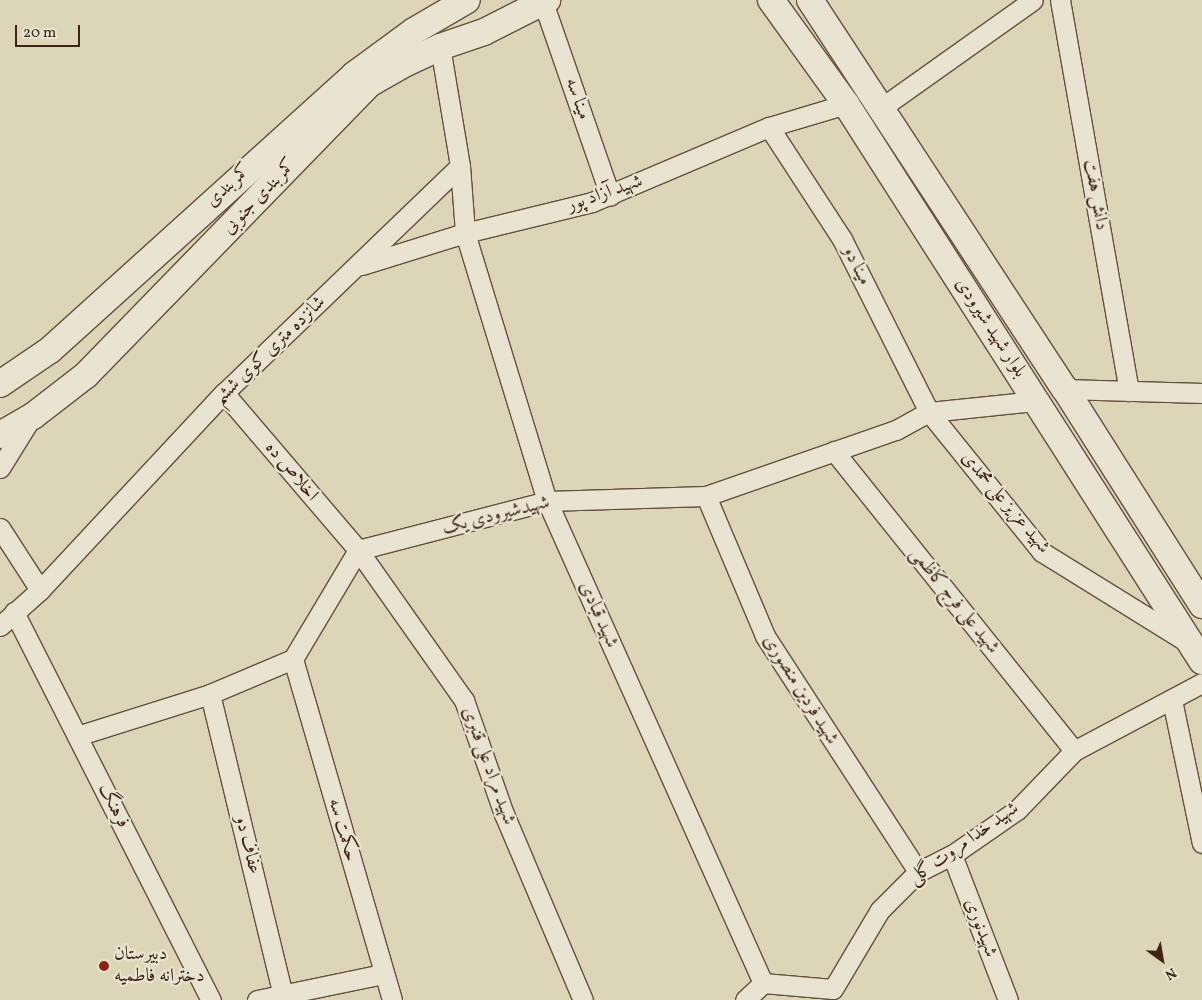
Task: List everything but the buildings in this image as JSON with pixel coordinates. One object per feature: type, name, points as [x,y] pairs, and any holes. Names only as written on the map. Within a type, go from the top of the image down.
[{"type":"main road","name":"کمربندی","points":[[0,384],[50,350],[354,75],[414,31],[467,0]]},
{"type":"main road","name":"بلوار شهید شیرودی","points":[[771,0],[846,104],[1197,653]]},
{"type":"main road","name":"بلوار شهید شیرودی","points":[[810,0],[825,12],[881,108],[1065,389],[1202,605]]},
{"type":"main road","name":"کمربندی جنوبی","points":[[0,435],[33,416],[86,375],[369,84],[440,47],[484,32],[545,1]]},
{"type":"street","points":[[881,108],[1032,0]]},
{"type":"street","name":"دانش هفت","points":[[1060,0],[1129,391]]},
{"type":"street","name":"مینا سه","points":[[545,1],[610,196]]},
{"type":"street","points":[[440,47],[460,166]]},
{"type":"street","name":"شهید آزاد پور","points":[[358,266],[466,233],[610,196],[769,127],[846,104]]},
{"type":"street","name":"مینا دو","points":[[769,127],[842,239],[929,412]]},
{"type":"street","name":"شهید قبادی","points":[[460,166],[466,233],[547,501],[763,983]]},
{"type":"street","name":"شانزده متری کوی ششم","points":[[0,626],[40,590],[224,393],[460,166]]},
{"type":"street","points":[[1065,389],[1202,393]]},
{"type":"street","name":"اخلاص ده","points":[[224,393],[358,550]]},
{"type":"street","name":"شهیدشیرودی یک","points":[[358,550],[547,501],[706,496],[896,430],[929,412],[1036,401]]},
{"type":"street","name":"شهید عزیز علی محمدی","points":[[929,412],[1042,552],[1197,653]]},
{"type":"street","points":[[0,468],[33,416]]},
{"type":"street","name":"شهید علی فرج کاظمی","points":[[834,450],[1074,751]]},
{"type":"street","name":"شهید فردین منصوری","points":[[706,496],[764,636],[918,872]]},
{"type":"street","points":[[0,529],[40,590]]},
{"type":"street","points":[[77,736],[210,694],[293,659],[358,550]]},
{"type":"street","name":"شهید مراد علی قنبری","points":[[358,550],[464,700],[504,814],[583,1000]]},
{"type":"street","name":"فرهنگ","points":[[14,612],[211,1000]]},
{"type":"street","name":"حکمت سه","points":[[293,659],[392,1000]]},
{"type":"street","name":"شهید خدا مروت گلی","points":[[834,995],[880,910],[918,872],[952,855],[1018,810],[1074,751],[1202,683]]},
{"type":"street","name":"عفاف دو","points":[[210,694],[283,995]]},
{"type":"street","points":[[1172,700],[1202,843]]},
{"type":"street","name":"شهیدنوری","points":[[952,855],[1008,1000]]},
{"type":"street","points":[[257,1000],[383,974]]},
{"type":"street","points":[[745,1000],[763,983],[834,995]]},
{"type":"place","name":"دبیرستان دخترانه فاطمیه","points":[[104,966]]}]
